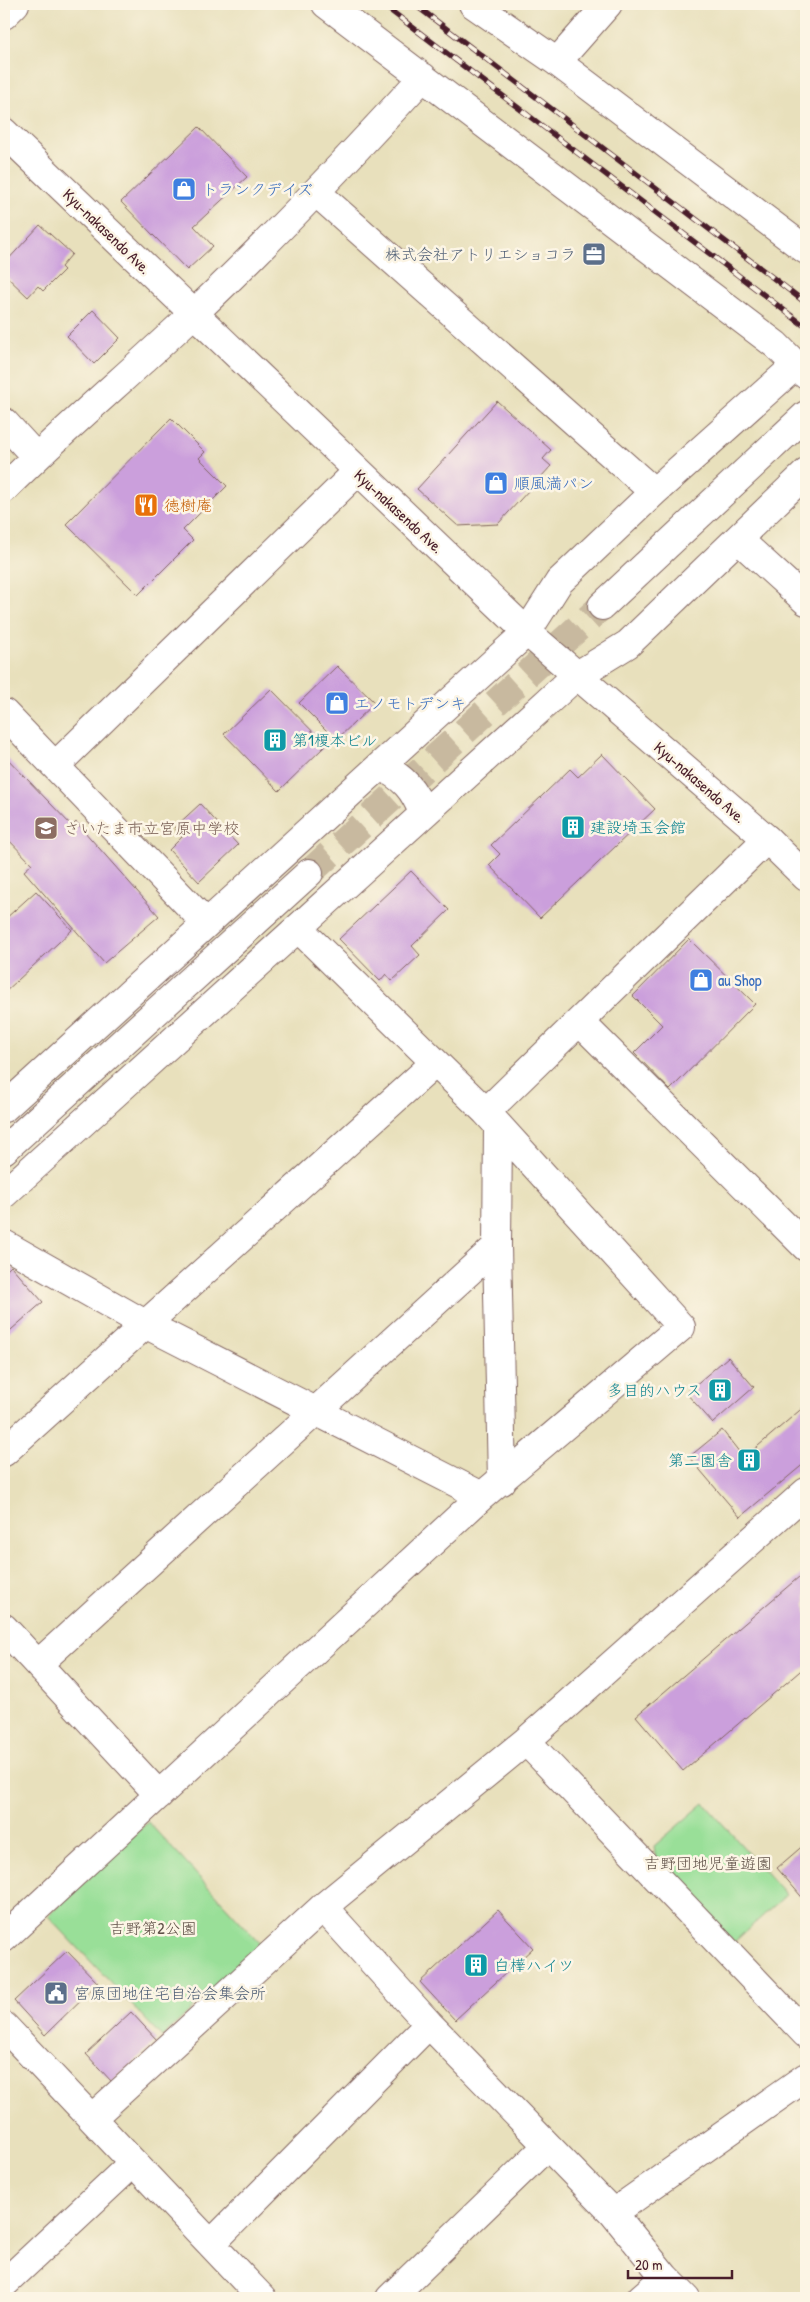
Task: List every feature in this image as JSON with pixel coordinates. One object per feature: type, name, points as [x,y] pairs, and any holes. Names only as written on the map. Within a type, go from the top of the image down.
[{"type":"street","points":[[4,15],[15,4]]},
{"type":"street","points":[[4,1108],[527,632],[560,582],[654,492],[801,370],[776,344],[326,4]]},
{"type":"street","points":[[473,4],[557,62],[806,250]]},
{"type":"street","points":[[557,62],[608,4]]},
{"type":"street","points":[[4,489],[36,457],[193,314],[317,193],[423,77]]},
{"type":"street","name":"Kyu-nakasendo Ave.","points":[[4,132],[357,472],[527,632],[767,840],[806,877]]},
{"type":"street","points":[[317,193],[654,492]]},
{"type":"street","points":[[602,606],[806,415]]},
{"type":"street","points":[[4,422],[36,457]]},
{"type":"street","points":[[55,766],[357,472]]},
{"type":"street","points":[[4,1194],[576,676],[628,644],[739,540],[806,473]]},
{"type":"street","points":[[739,540],[806,601]]},
{"type":"street","points":[[4,713],[206,924]]},
{"type":"street","points":[[380,766],[396,773],[410,785],[424,813]]},
{"type":"street","points":[[492,1488],[498,1246],[492,1119],[580,1022],[767,840]]},
{"type":"street","points":[[4,1150],[309,873]]},
{"type":"street","points":[[6,1931],[159,1795],[492,1488],[681,1327],[492,1119],[298,928]]},
{"type":"street","points":[[580,1022],[806,1247]]},
{"type":"street","points":[[4,1452],[435,1063]]},
{"type":"street","points":[[4,1244],[145,1324],[316,1411],[492,1488]]},
{"type":"street","points":[[38,1664],[498,1246]]},
{"type":"street","points":[[92,2118],[323,1907],[526,1740],[806,1492]]},
{"type":"street","points":[[4,1628],[159,1795]]},
{"type":"street","points":[[526,1740],[806,2034]]},
{"type":"street","points":[[323,1907],[429,2024],[613,2213],[665,2277],[686,2298]]},
{"type":"street","points":[[211,2244],[429,2024]]},
{"type":"street","points":[[4,2026],[262,2298]]},
{"type":"street","points":[[613,2213],[806,2077]]},
{"type":"street","points":[[390,2298],[547,2146]]},
{"type":"street","points":[[4,2284],[133,2163]]},
{"type":"street","points":[[641,2298],[665,2277]]},
{"type":"green space","name":"吉野団地児童遊園","points":[[704,1803],[786,1895],[734,1942],[656,1863],[654,1846]]},
{"type":"green space","name":"吉野第2公園","points":[[148,1822],[261,1944],[162,2037],[48,1916]]},
{"type":"building","name":"トランクデイズ","points":[[199,127],[247,177],[194,226],[213,246],[187,270],[121,202]]},
{"type":"building","points":[[40,225],[72,254],[61,267],[64,270],[43,291],[38,286],[28,297],[4,274],[4,264]]},
{"type":"building","points":[[93,310],[120,338],[94,364],[67,336]]},
{"type":"building","points":[[497,401],[551,450],[543,459],[551,466],[498,524],[458,526],[417,489]]},
{"type":"building","name":"徳樹庵","points":[[171,418],[205,452],[199,458],[227,486],[183,530],[193,540],[138,595],[66,524]]},
{"type":"building","name":"エノモトデンキ","points":[[337,666],[375,703],[336,740],[299,703]]},
{"type":"building","name":"第1榎本ビル","points":[[271,689],[326,745],[279,791],[224,734]]},
{"type":"building","name":"建設埼玉会館","points":[[602,754],[655,809],[540,918],[489,865],[500,854],[491,845],[570,769],[578,777]]},
{"type":"building","points":[[4,755],[72,826],[76,822],[159,916],[104,963],[24,871],[32,864],[4,835]]},
{"type":"building","points":[[200,804],[238,845],[199,882],[169,850],[182,837],[174,828]]},
{"type":"building","points":[[411,871],[449,910],[412,946],[420,955],[392,981],[386,974],[380,981],[339,939]]},
{"type":"building","points":[[36,891],[72,930],[4,993],[4,920]]},
{"type":"building","points":[[689,939],[755,1004],[670,1090],[634,1053],[662,1025],[633,996]]},
{"type":"building","points":[[11,1266],[43,1302],[4,1336],[4,1273]]},
{"type":"building","name":"多目的ハウス","points":[[728,1357],[754,1387],[713,1423],[686,1393]]},
{"type":"building","name":"第二園舎","points":[[806,1405],[806,1462],[740,1517],[689,1457],[722,1430],[744,1458]]},
{"type":"building","points":[[806,1571],[806,1666],[683,1771],[636,1716]]},
{"type":"building","points":[[806,1843],[806,1902],[777,1868]]},
{"type":"building","name":"白樺ハイツ","points":[[498,1910],[533,1948],[455,2020],[420,1982]]},
{"type":"building","points":[[67,1951],[98,1983],[45,2035],[14,2001]]},
{"type":"building","points":[[131,2012],[157,2040],[112,2082],[86,2054]]},
{"type":"tunnel","points":[[309,873],[602,606]]},
{"type":"railway","points":[[382,4],[806,327]]},
{"type":"railway","points":[[414,4],[806,303]]},
{"type":"place","name":"トランクデイズ","points":[[184,189]]},
{"type":"place","name":"株式会社アトリエショコラ","points":[[594,254]]},
{"type":"place","name":"順風満パン","points":[[496,483]]},
{"type":"place","name":"徳樹庵","points":[[146,505]]},
{"type":"place","name":"エノモトデンキ","points":[[337,703]]},
{"type":"place","name":"第1榎本ビル","points":[[275,740]]},
{"type":"place","name":"建設埼玉会館","points":[[573,827]]},
{"type":"place","name":"さいたま市立宮原中学校","points":[[46,828]]},
{"type":"place","name":"au Shop","points":[[701,980]]},
{"type":"place","name":"多目的ハウス","points":[[720,1390]]},
{"type":"place","name":"第二園舎","points":[[749,1460]]},
{"type":"place","name":"白樺ハイツ","points":[[476,1965]]},
{"type":"place","name":"宮原団地住宅自治会集会所","points":[[56,1993]]}]
